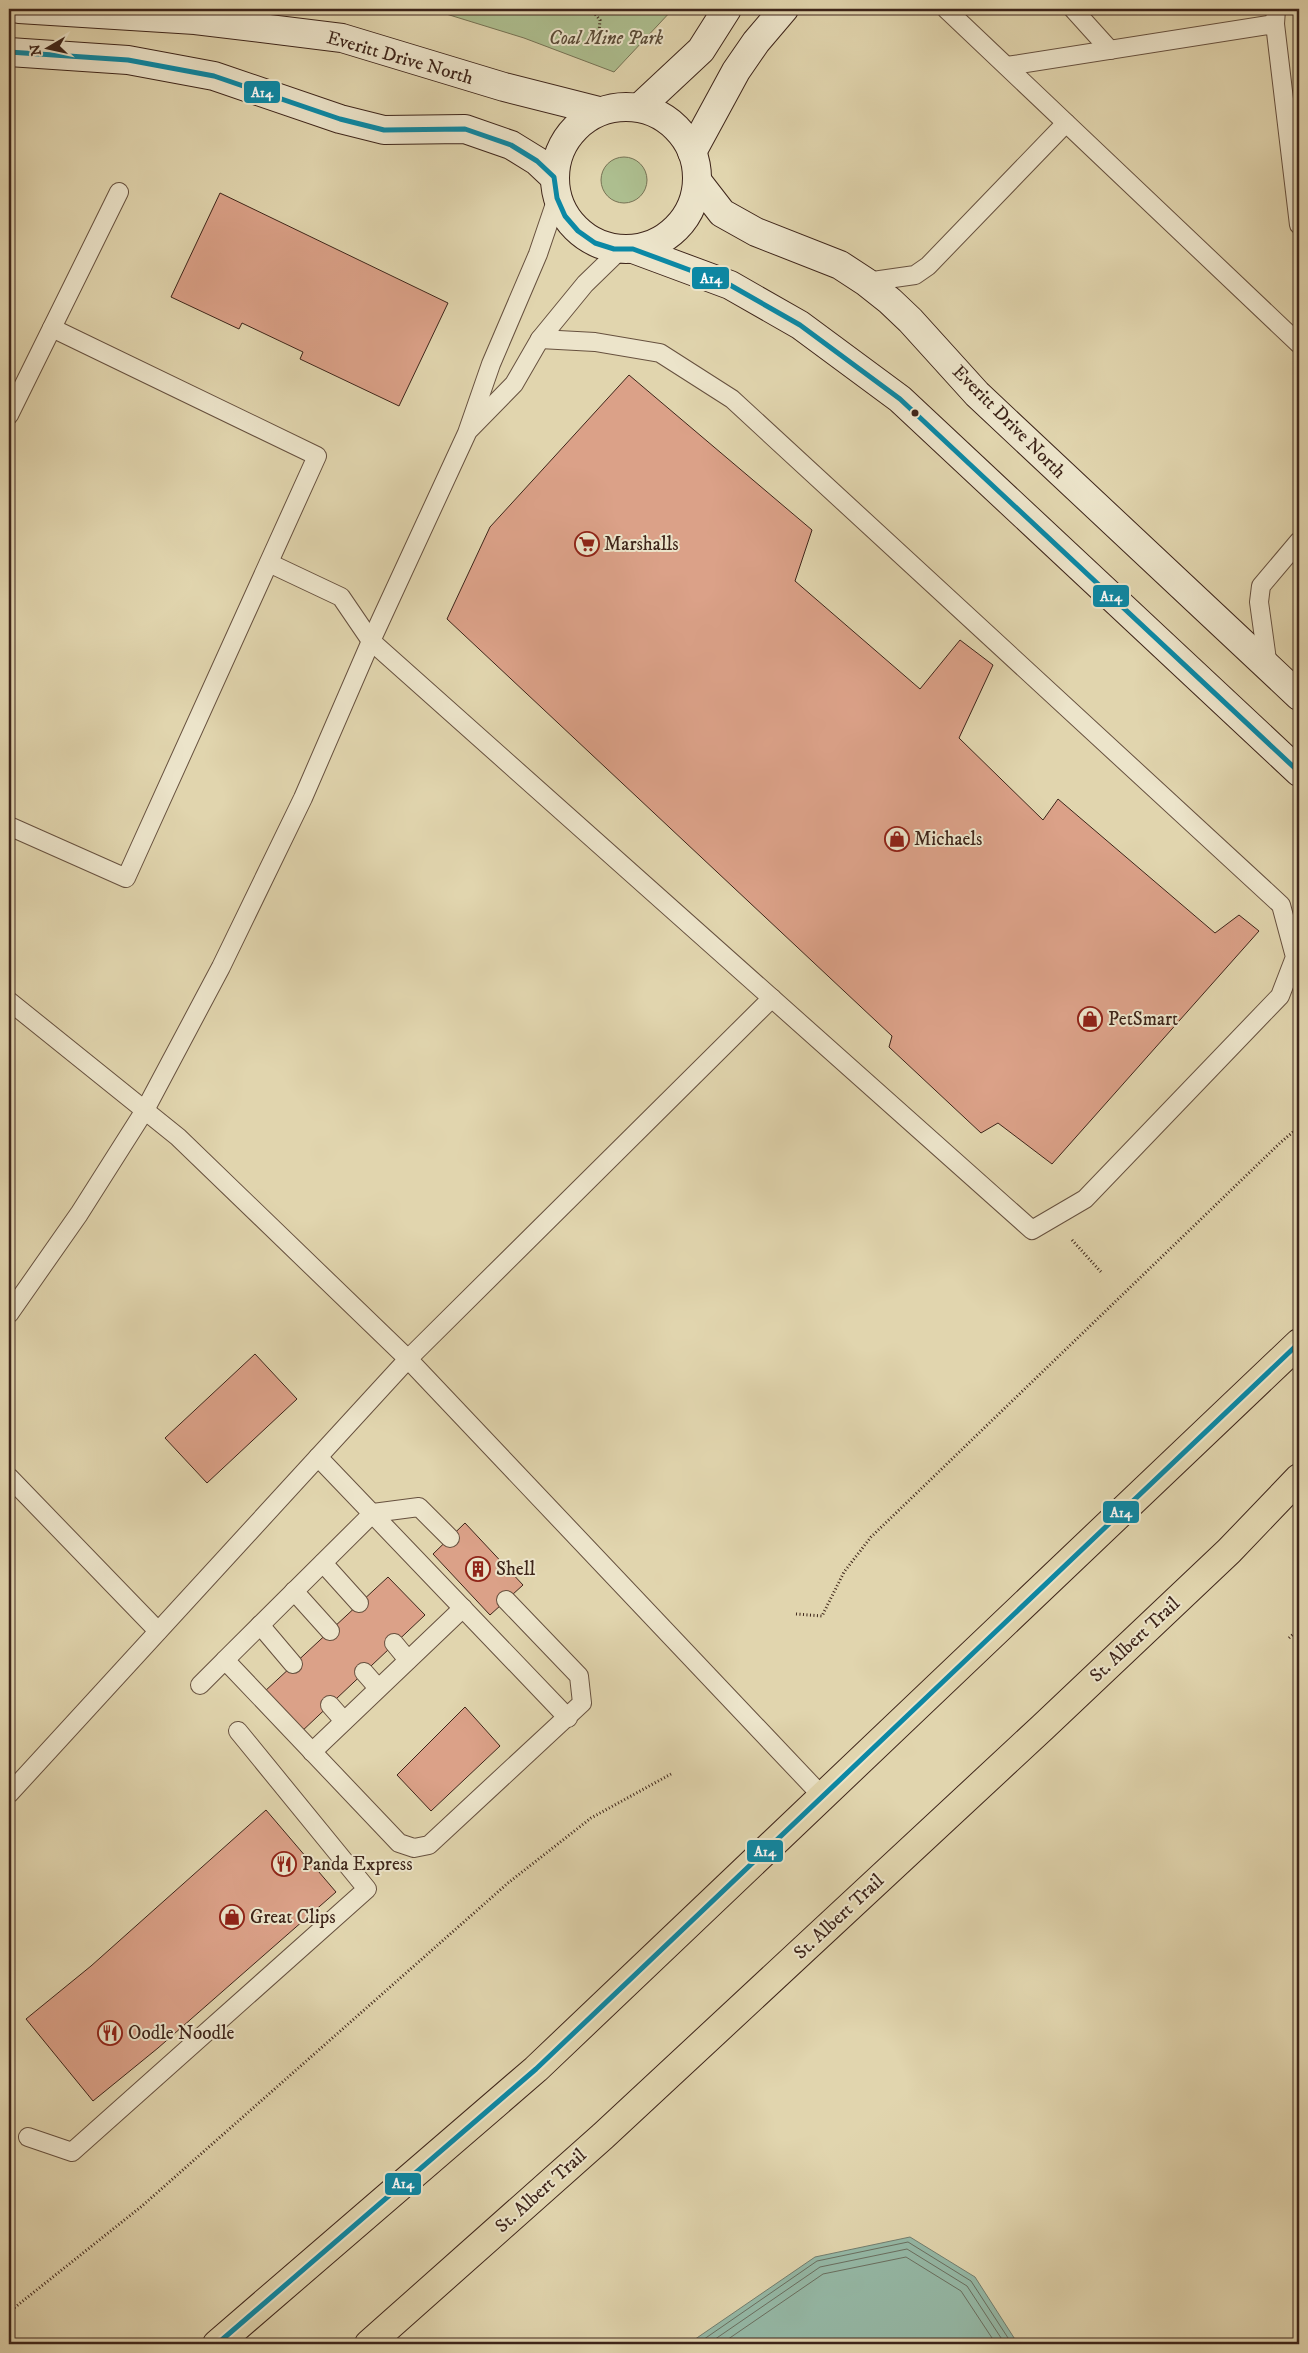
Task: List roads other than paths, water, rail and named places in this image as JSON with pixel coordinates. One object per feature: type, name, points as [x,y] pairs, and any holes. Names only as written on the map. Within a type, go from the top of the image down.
[{"type":"main road","points":[[217,2344],[536,2069],[1299,1343]]},
{"type":"main road","name":"St. Albert Trail","points":[[369,2344],[603,2136],[1043,1727],[1222,1558],[1299,1478]]},
{"type":"street","name":"Everitt Drive North","points":[[19,9],[195,20],[342,38],[504,87],[598,111]]},
{"type":"street","points":[[640,107],[701,50],[727,9]]},
{"type":"street","points":[[692,152],[736,71],[756,42],[784,9]]},
{"type":"street","points":[[9,52],[128,60],[214,76],[340,119],[384,130],[465,129],[511,145],[537,161],[555,188],[565,216],[578,232],[595,243],[627,249],[730,285],[800,325],[900,399],[1299,772]]},
{"type":"street","points":[[555,188],[557,156],[566,137],[580,122],[598,111],[619,106],[640,107],[660,114],[676,126],[692,152],[698,182],[694,202],[684,220],[670,234],[653,244],[627,249]]},
{"type":"street","name":"Everitt Drive North","points":[[698,182],[722,213],[756,232],[840,265],[866,282],[910,320],[996,414],[1299,696]]},
{"type":"lane","points":[[946,9],[1299,344]]},
{"type":"lane","points":[[1073,9],[1110,50]]},
{"type":"lane","points":[[1007,66],[1110,50],[1276,17],[1299,225]]},
{"type":"lane","points":[[866,282],[915,275],[928,266],[1066,123]]},
{"type":"lane","points":[[9,1314],[79,1214],[145,1110],[221,967],[294,816],[371,641],[467,433],[491,364],[538,254],[555,188]]},
{"type":"lane","points":[[9,415],[119,192]]},
{"type":"lane","points":[[467,433],[514,384],[540,339],[585,284],[627,249]]},
{"type":"lane","points":[[9,826],[126,878],[317,456],[52,328]]},
{"type":"lane","points":[[268,563],[341,598],[371,641],[1032,1230],[1085,1199],[1280,996],[1295,957],[1281,906],[732,400],[660,353],[595,342],[540,339]]},
{"type":"lane","points":[[1268,667],[1259,602],[1261,586],[1299,541]]},
{"type":"lane","points":[[9,1794],[408,1359],[772,998]]},
{"type":"lane","points":[[9,1001],[178,1137],[408,1359],[823,1797]]},
{"type":"lane","points":[[318,1457],[568,1718]]},
{"type":"lane","points":[[9,1477],[158,1631]]},
{"type":"lane","points":[[200,1685],[373,1513],[419,1506],[450,1538]]},
{"type":"lane","points":[[323,1563],[359,1603]]},
{"type":"lane","points":[[294,1591],[330,1631]]},
{"type":"lane","points":[[225,1660],[399,1843],[414,1848],[429,1845],[568,1718],[582,1702],[579,1676],[506,1600]]},
{"type":"lane","points":[[312,1752],[463,1608]]},
{"type":"lane","points":[[260,1625],[293,1664]]},
{"type":"lane","points":[[394,1644],[408,1660]]},
{"type":"lane","points":[[364,1672],[378,1688]]},
{"type":"lane","points":[[330,1705],[344,1721]]},
{"type":"lane","points":[[28,2137],[72,2152],[367,1889],[238,1731]]},
{"type":"water","points":[[910,2237],[975,2277],[1018,2344],[688,2344],[815,2257]]},
{"type":"place","name":"Marshalls","points":[[587,544]]},
{"type":"place","name":"Michaels","points":[[897,839]]},
{"type":"place","name":"PetSmart","points":[[1090,1019]]},
{"type":"place","name":"Shell","points":[[478,1569]]},
{"type":"place","name":"Panda Express","points":[[284,1864]]},
{"type":"place","name":"Great Clips","points":[[232,1917]]},
{"type":"place","name":"Oodle Noodle","points":[[110,2033]]},
{"type":"park label","name":"Coal Mine Park","points":[[606,38]]}]
